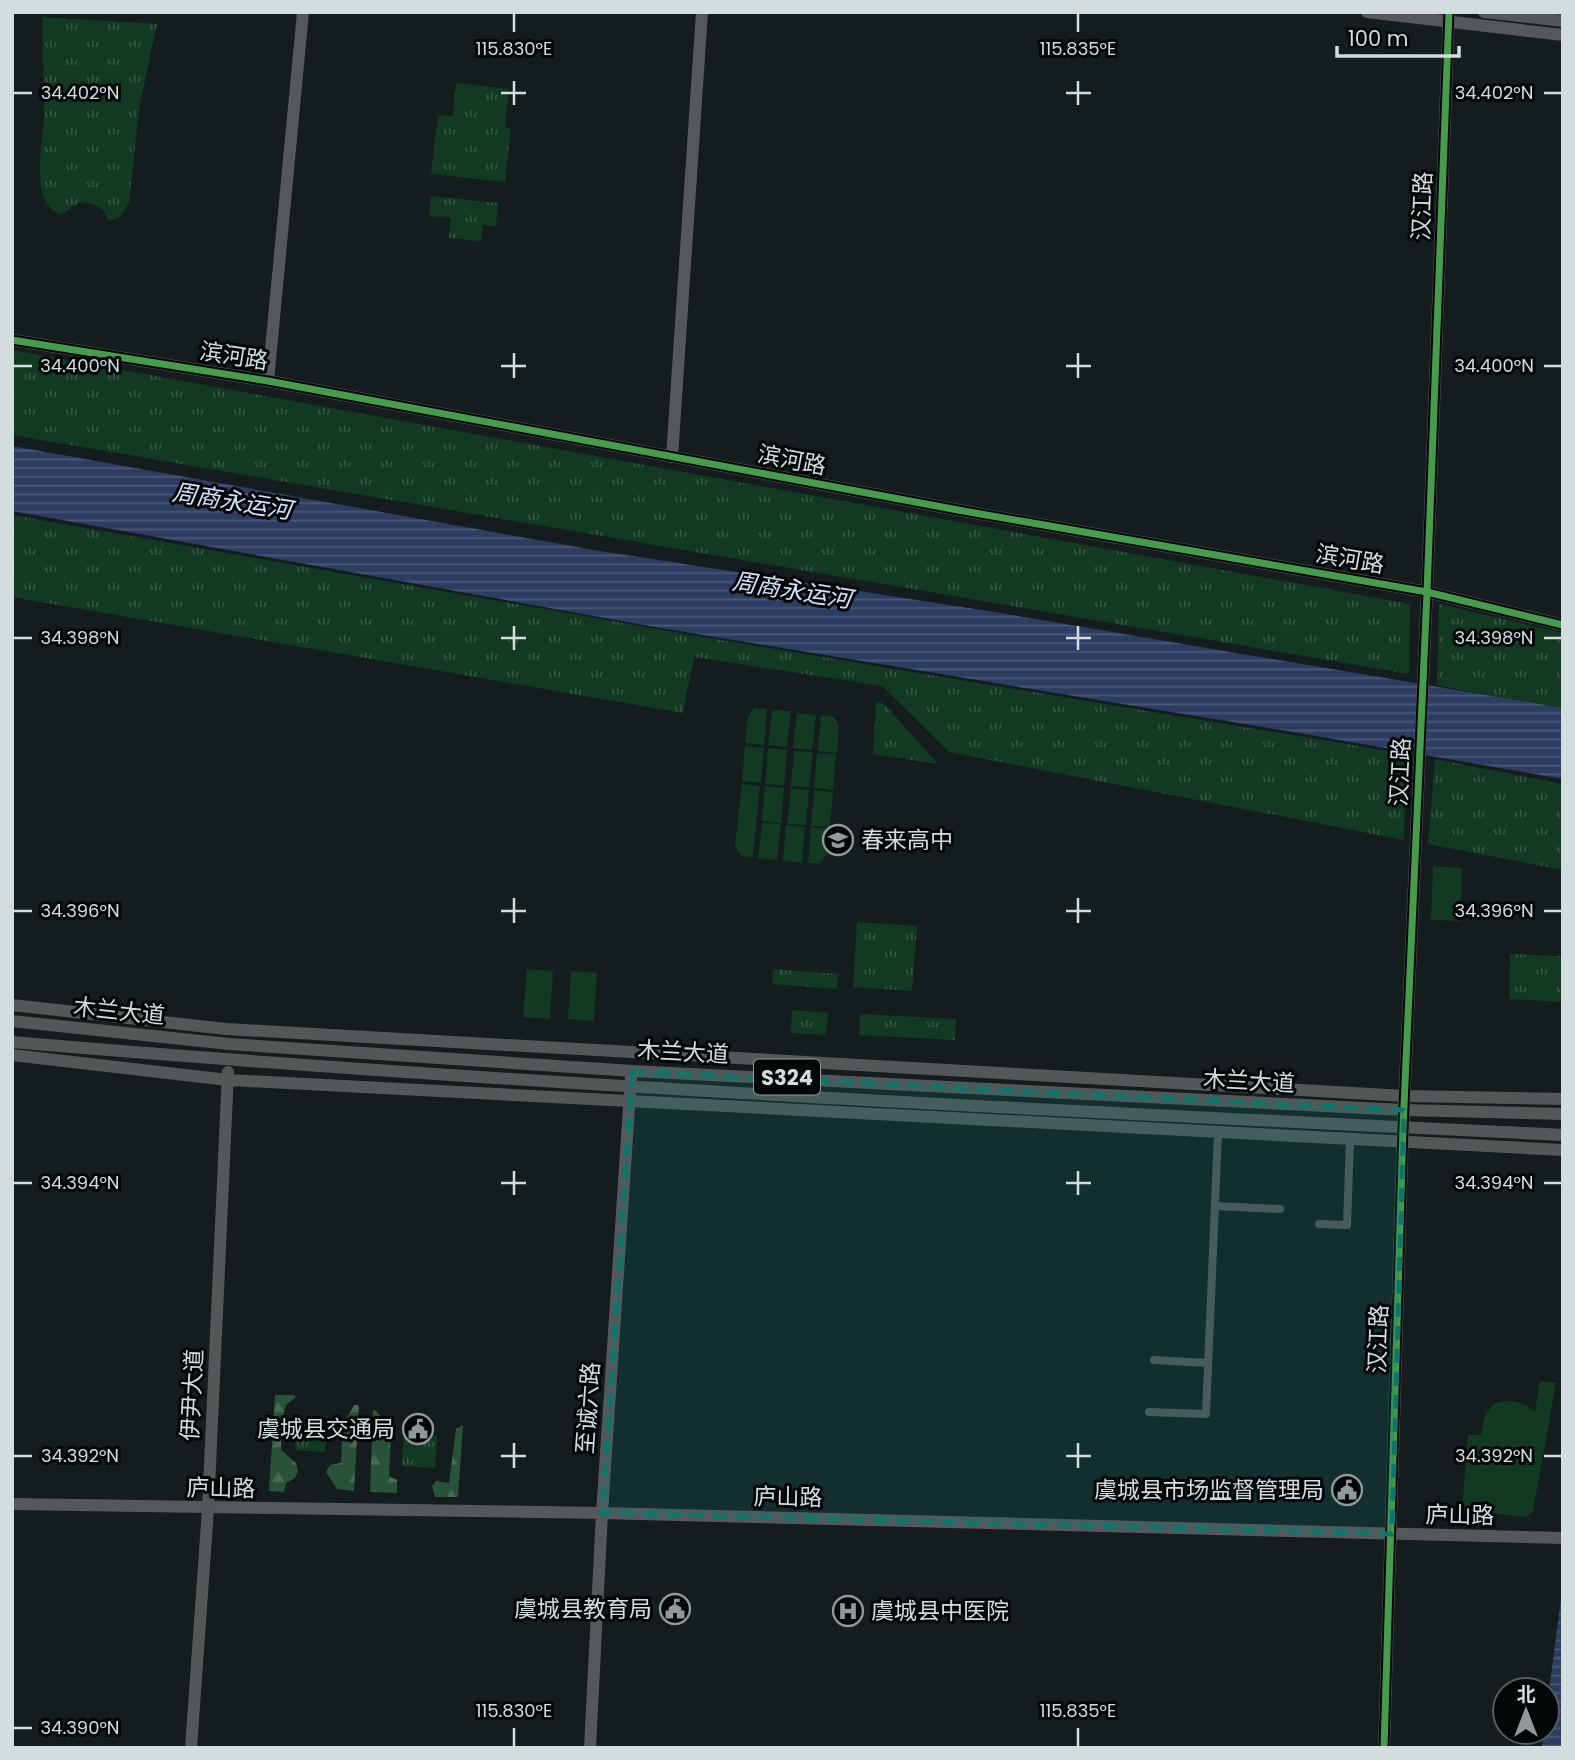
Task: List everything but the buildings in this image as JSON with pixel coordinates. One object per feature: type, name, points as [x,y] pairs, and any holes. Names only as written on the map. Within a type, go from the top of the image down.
[{"type":"main road","points":[[1484,12],[1563,21]]},
{"type":"main road","points":[[12,1005],[226,1029],[1405,1096],[1563,1099]]},
{"type":"main road","name":"木兰大道","points":[[12,1021],[229,1044],[632,1071],[1404,1110],[1563,1114]]},
{"type":"main road","name":"木兰大道","points":[[12,1042],[229,1061],[630,1088],[1563,1135]]},
{"type":"main road","name":"伊尹大道","points":[[191,1748],[208,1509],[229,1044]]},
{"type":"main road","points":[[12,1055],[228,1080],[1563,1150]]},
{"type":"street","points":[[268,381],[303,12]]},
{"type":"street","points":[[672,457],[702,12]]},
{"type":"street","points":[[1367,12],[1449,17],[1563,35]]},
{"type":"street","name":"汉江路","points":[[1384,1748],[1403,1128],[1449,17]]},
{"type":"street","name":"滨河路","points":[[12,340],[268,381],[972,513],[1427,593],[1563,625]]},
{"type":"street","name":"至诚六路","points":[[590,1748],[602,1513],[632,1071]]},
{"type":"street","points":[[1149,1412],[1206,1414],[1218,1133]]},
{"type":"street","points":[[1319,1224],[1347,1225],[1350,1140]]},
{"type":"street","points":[[1215,1206],[1280,1209]]},
{"type":"street","points":[[1154,1360],[1208,1363]]},
{"type":"street","name":"庐山路","points":[[12,1504],[602,1513],[1563,1538]]},
{"type":"highlighted area","points":[[632,1071],[1404,1110],[1392,1534],[602,1513]]},
{"type":"green space","points":[[43,17],[157,24],[139,109],[129,203],[120,217],[108,221],[104,211],[87,203],[77,205],[61,215],[50,207],[43,196],[40,167],[44,115]]},
{"type":"green space","points":[[456,83],[509,89],[505,127],[511,129],[505,182],[431,174],[438,115],[453,116]]},
{"type":"green space","points":[[431,196],[498,203],[496,226],[483,225],[481,241],[449,238],[451,218],[429,216]]},
{"type":"green space","points":[[12,350],[1410,604],[1409,674],[12,435]]},
{"type":"green space","points":[[12,515],[697,636],[1406,754],[1404,840],[949,752],[882,686],[694,657],[683,713],[12,597]]},
{"type":"green space","points":[[1439,604],[1563,633],[1563,710],[1437,685]]},
{"type":"green space","points":[[876,702],[886,706],[938,764],[873,754]]},
{"type":"green space","points":[[754,708],[767,709],[764,745],[745,743],[748,716]]},
{"type":"green space","points":[[772,710],[791,711],[787,747],[768,745]]},
{"type":"green space","points":[[797,713],[816,715],[812,750],[793,748]]},
{"type":"green space","points":[[821,715],[834,717],[839,726],[837,753],[818,751]]},
{"type":"green space","points":[[745,746],[764,748],[761,783],[742,781]]},
{"type":"green space","points":[[768,748],[787,750],[784,786],[765,784]]},
{"type":"green space","points":[[794,751],[813,752],[809,788],[791,786]]},
{"type":"green space","points":[[817,753],[836,754],[833,790],[814,788]]},
{"type":"green space","points":[[1435,759],[1563,784],[1563,870],[1428,844]]},
{"type":"green space","points":[[742,784],[760,786],[753,857],[741,856],[735,846]]},
{"type":"green space","points":[[765,786],[784,788],[781,823],[762,821]]},
{"type":"green space","points":[[791,788],[809,790],[806,825],[787,824]]},
{"type":"green space","points":[[814,790],[833,792],[830,827],[811,826]]},
{"type":"green space","points":[[762,823],[781,824],[777,860],[758,858]]},
{"type":"green space","points":[[786,825],[805,827],[802,863],[783,861]]},
{"type":"green space","points":[[811,827],[830,829],[827,854],[820,864],[808,863]]},
{"type":"green space","points":[[1433,866],[1462,868],[1460,921],[1431,920]]},
{"type":"green space","points":[[857,922],[917,926],[912,991],[853,987]]},
{"type":"green space","points":[[1510,954],[1563,956],[1563,1002],[1509,999]]},
{"type":"green space","points":[[527,969],[553,971],[550,1019],[523,1017]]},
{"type":"green space","points":[[773,969],[838,974],[837,989],[772,984]]},
{"type":"green space","points":[[571,971],[597,973],[594,1021],[568,1019]]},
{"type":"green space","points":[[792,1010],[828,1013],[826,1035],[791,1033]]},
{"type":"green space","points":[[860,1014],[956,1019],[955,1040],[859,1035]]},
{"type":"green space","points":[[1540,1381],[1556,1383],[1533,1512],[1526,1517],[1462,1510],[1468,1435],[1481,1435],[1485,1415],[1493,1404],[1515,1402],[1535,1411]]},
{"type":"green space","points":[[275,1395],[296,1397],[286,1405],[282,1420],[281,1450],[296,1463],[298,1471],[295,1478],[286,1483],[284,1492],[269,1491]]},
{"type":"green space","points":[[354,1405],[359,1405],[354,1491],[337,1489],[326,1472],[330,1465],[341,1463],[343,1425]]},
{"type":"green space","points":[[373,1409],[380,1415],[388,1431],[389,1476],[397,1480],[397,1493],[370,1492]]},
{"type":"green space","points":[[297,1420],[327,1422],[325,1452],[295,1450]]},
{"type":"green space","points":[[463,1425],[458,1497],[435,1497],[432,1486],[436,1481],[449,1483],[456,1429]]},
{"type":"green space","points":[[404,1434],[437,1436],[435,1468],[402,1466]]},
{"type":"water","name":"周商永运河","points":[[12,446],[594,550],[994,612],[1563,708],[1563,779],[655,627],[12,511]]},
{"type":"water","points":[[1563,1584],[1562,1748],[1542,1748],[1561,1746],[1561,1676],[1551,1676]]},
{"type":"cycle path","points":[[1384,1748],[1403,1128],[1449,12]]},
{"type":"cycle path","points":[[12,340],[268,381],[958,510],[1427,592],[1563,625]]},
{"type":"place","name":"春来高中","points":[[838,840]]},
{"type":"place","name":"虞城县交通局","points":[[418,1429]]},
{"type":"place","name":"虞城县市场监督管理局","points":[[1347,1490]]},
{"type":"place","name":"虞城县教育局","points":[[675,1609]]},
{"type":"place","name":"虞城县中医院","points":[[848,1611]]}]
